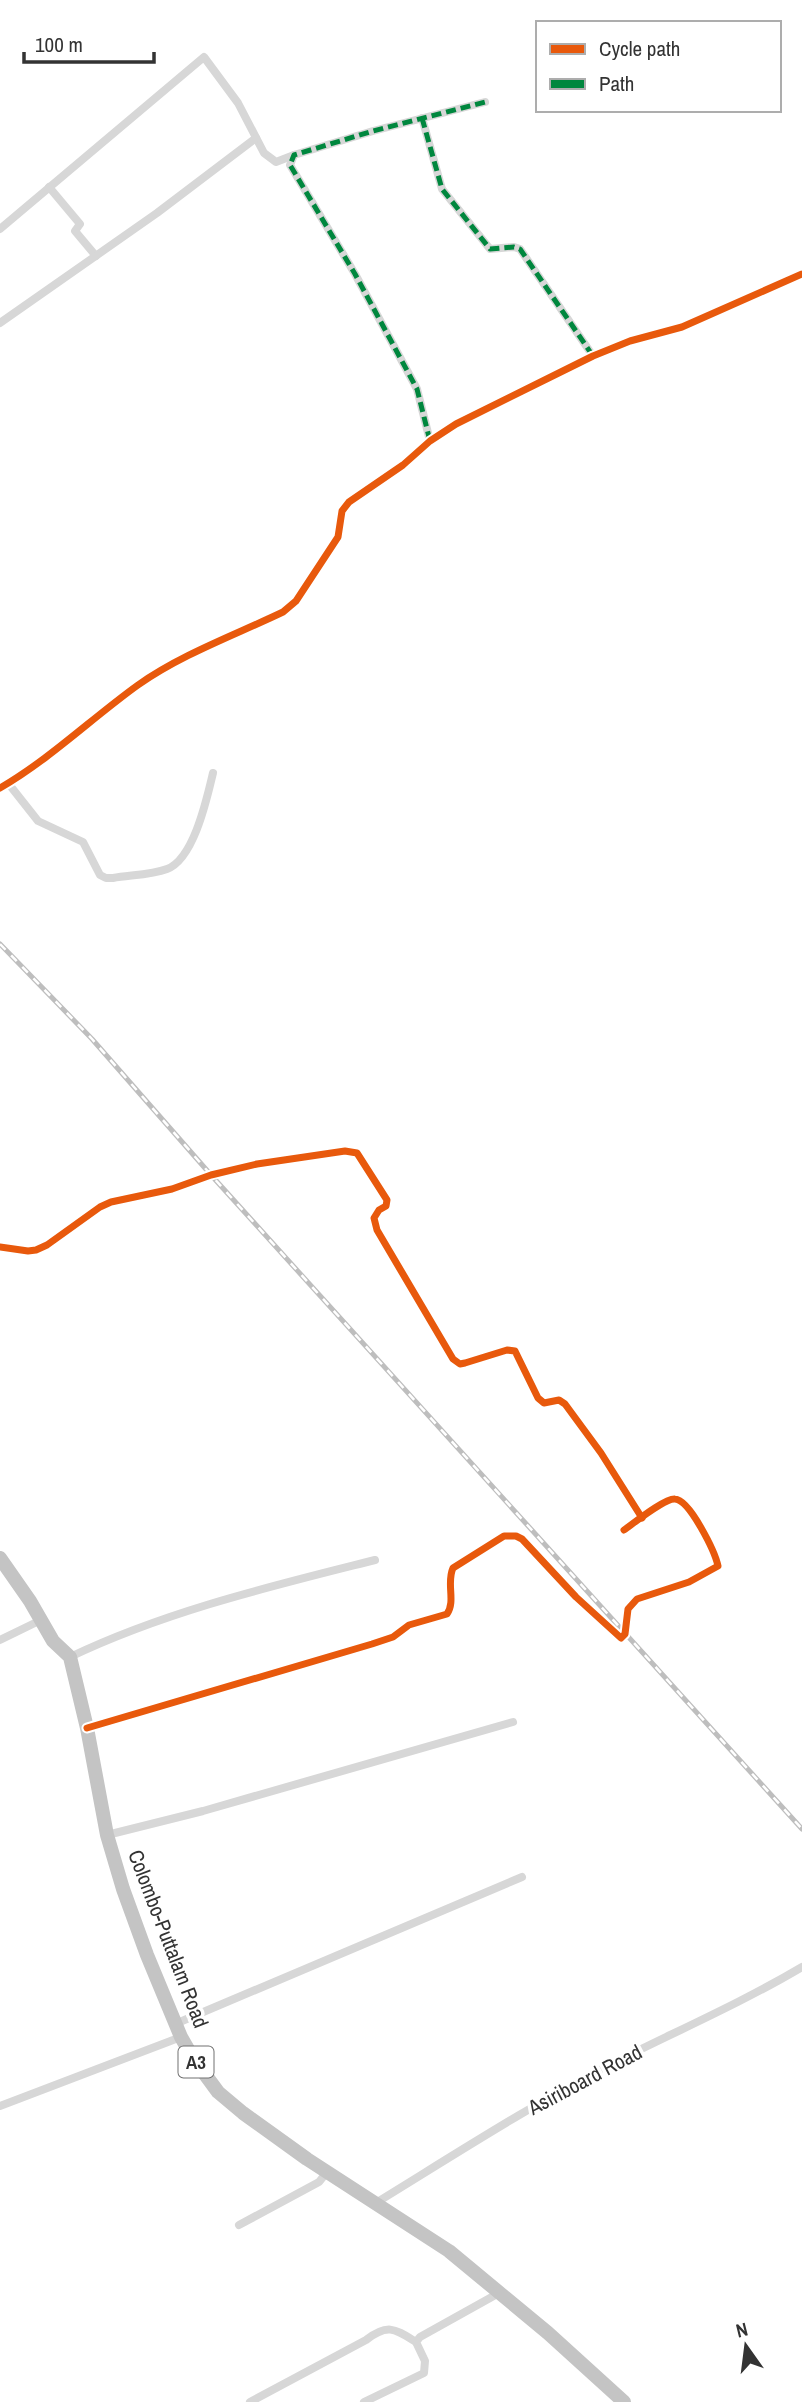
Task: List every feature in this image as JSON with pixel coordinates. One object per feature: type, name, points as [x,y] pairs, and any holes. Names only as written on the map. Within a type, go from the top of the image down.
[{"type":"highway","name":"Colombo-Puttalam Road","points":[[0,1558],[53,1641],[70,1657],[87,1727],[107,1835],[147,1955],[178,2030],[193,2058],[218,2092],[243,2113],[327,2172],[449,2251],[548,2333],[621,2401]]},
{"type":"street","points":[[0,229],[204,57],[238,103],[264,153],[276,162],[485,102]]},
{"type":"street","points":[[422,118],[445,193],[490,250],[514,247],[520,249],[593,356]]},
{"type":"street","points":[[0,323],[157,213],[256,138]]},
{"type":"street","points":[[294,155],[290,165],[292,170],[355,274],[417,389],[430,441]]},
{"type":"street","points":[[49,187],[80,224],[75,231],[96,256]]},
{"type":"street","points":[[213,773],[203,816],[181,859],[167,870],[113,878],[100,875],[83,842],[38,821],[4,785],[140,683],[178,661],[283,612],[296,601],[338,537],[342,511],[349,502],[456,424],[593,356],[630,341],[682,327],[802,274]]},
{"type":"street","points":[[0,1247],[36,1250],[111,1202],[172,1189],[211,1175],[257,1164],[345,1151],[357,1153],[387,1200],[386,1206],[379,1210],[374,1218],[377,1230],[453,1359],[460,1364],[507,1350],[514,1351],[538,1398],[544,1402],[559,1400],[565,1404],[601,1453],[642,1518]]},
{"type":"street","points":[[87,1727],[372,1644],[393,1637],[409,1625],[447,1614],[451,1608],[449,1583],[453,1568],[504,1536],[522,1539],[576,1597],[621,1638],[625,1634],[628,1608],[637,1599],[689,1582],[718,1564],[699,1524],[682,1501],[669,1500],[624,1530]]},
{"type":"street","points":[[70,1657],[111,1637],[182,1614],[293,1580],[375,1560]]},
{"type":"street","points":[[0,1640],[41,1620]]},
{"type":"street","points":[[107,1835],[513,1722]]},
{"type":"street","points":[[0,2106],[522,1877]]},
{"type":"street","name":"Asiriboard Road","points":[[374,2204],[509,2121],[605,2068],[802,1967]]},
{"type":"street","points":[[239,2225],[319,2182],[327,2172]]},
{"type":"street","points":[[416,2342],[499,2292]]},
{"type":"street","points":[[250,2402],[382,2329],[398,2332],[416,2342],[425,2361],[424,2374],[364,2402]]},
{"type":"railway","points":[[0,944],[92,1039],[211,1175],[802,1829]]},
{"type":"marked path","points":[[430,441],[417,389],[355,274],[290,165],[294,155],[485,102]]},
{"type":"marked path","points":[[422,118],[442,189],[490,249],[520,249],[593,356]]},
{"type":"cycle path","points":[[0,788],[54,751],[155,674],[191,654],[283,612],[296,601],[338,537],[342,511],[349,502],[456,424],[593,356],[630,341],[682,327],[802,274]]},
{"type":"cycle path","points":[[0,1247],[36,1250],[111,1202],[172,1189],[211,1175],[257,1164],[345,1151],[357,1153],[387,1200],[386,1206],[379,1210],[374,1218],[377,1230],[453,1359],[460,1364],[507,1350],[515,1351],[538,1398],[544,1403],[559,1400],[565,1404],[601,1453],[642,1518]]},
{"type":"cycle path","points":[[87,1728],[372,1644],[393,1637],[409,1625],[447,1614],[451,1603],[450,1580],[453,1568],[504,1536],[522,1539],[576,1597],[621,1638],[625,1634],[628,1609],[637,1599],[689,1582],[718,1566],[694,1517],[688,1508],[675,1499],[657,1507],[624,1530]]}]
